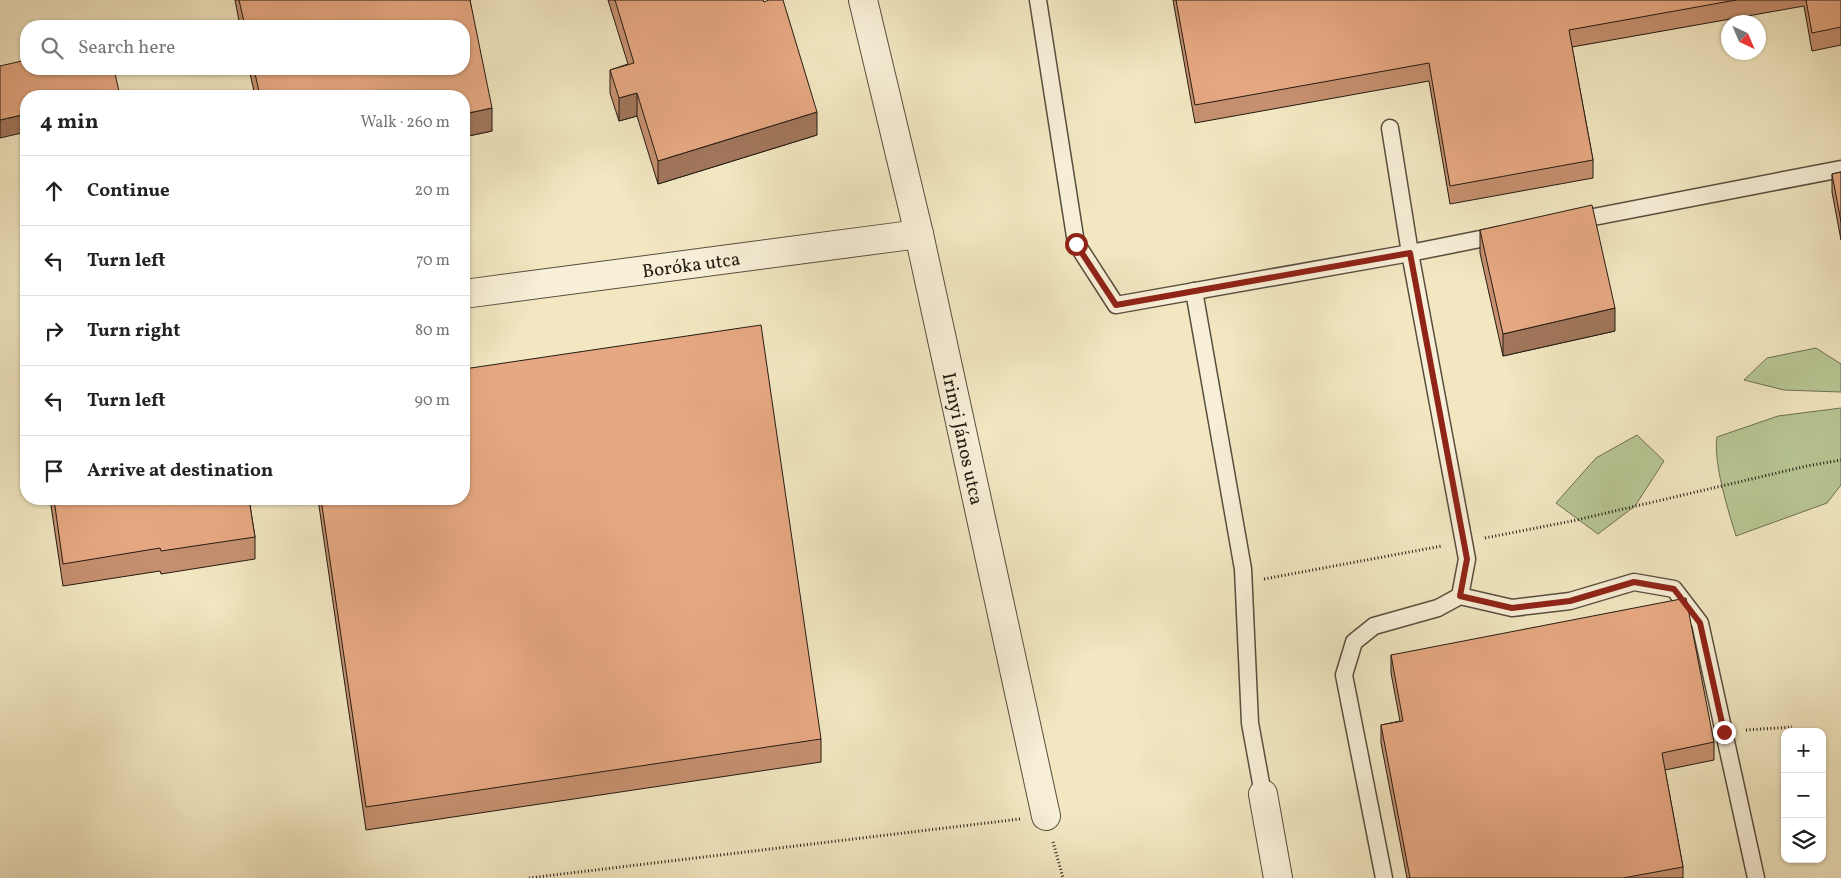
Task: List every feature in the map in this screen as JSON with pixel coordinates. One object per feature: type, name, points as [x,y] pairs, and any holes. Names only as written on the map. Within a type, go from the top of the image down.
[{"type":"street","name":"Irinyi János utca","points":[[863,0],[919,234],[1046,816]]},
{"type":"street","name":"Boróka utca","points":[[470,293],[919,234]]},
{"type":"street","points":[[1263,794],[1278,878]]},
{"type":"lane","points":[[1038,0],[1076,244],[1116,305],[1518,232]]},
{"type":"lane","points":[[1390,128],[1410,253],[1467,559],[1460,596]]},
{"type":"lane","points":[[1557,224],[1841,169]]},
{"type":"lane","points":[[1194,291],[1243,569],[1250,724],[1263,794]]},
{"type":"lane","points":[[1384,878],[1344,674],[1354,642],[1374,626],[1438,608],[1460,596],[1512,608],[1570,601],[1634,582],[1674,589],[1700,623],[1756,878]]},
{"type":"path","points":[[1244,583],[1572,521],[1807,466],[1841,460]]},
{"type":"path","points":[[1724,732],[1792,727]]},
{"type":"path","points":[[529,878],[1046,816],[1063,878]]},
{"type":"green space","points":[[1816,348],[1841,364],[1841,392],[1784,390],[1744,380],[1767,358]]},
{"type":"green space","points":[[1841,408],[1841,485],[1827,503],[1736,536],[1719,472],[1716,447],[1717,437],[1778,416]]},
{"type":"green space","points":[[1637,435],[1664,461],[1635,506],[1598,534],[1556,503],[1596,458]]},
{"type":"building","points":[[239,0],[470,0],[492,108],[470,113],[470,90],[259,90],[255,75],[470,75],[470,20],[244,20]]},
{"type":"building","points":[[615,0],[763,0],[764,2],[783,0],[817,112],[658,161],[637,93],[619,98],[610,70],[634,63]]},
{"type":"building","points":[[1176,0],[1736,0],[1569,30],[1593,160],[1450,186],[1429,63],[1195,105]]},
{"type":"building","points":[[1806,0],[1841,0],[1841,27],[1812,33]]},
{"type":"building","points":[[20,61],[20,75],[115,75],[119,90],[20,90],[20,115],[0,120],[0,66]]},
{"type":"building","points":[[1841,172],[1841,222],[1832,174]]},
{"type":"building","points":[[1592,205],[1615,308],[1503,334],[1480,230]]},
{"type":"building","points":[[761,325],[821,739],[366,807],[322,505],[470,505],[470,368]]},
{"type":"building","points":[[55,505],[250,505],[255,537],[161,551],[160,548],[63,564]]},
{"type":"building","points":[[1686,598],[1714,742],[1662,753],[1683,867],[1623,878],[1410,878],[1381,725],[1403,721],[1391,655]]},
{"type":"route","points":[[1076,244],[1116,305],[1410,253],[1467,559],[1460,596],[1512,608],[1570,601],[1634,582],[1674,589],[1700,623],[1724,732]]}]
